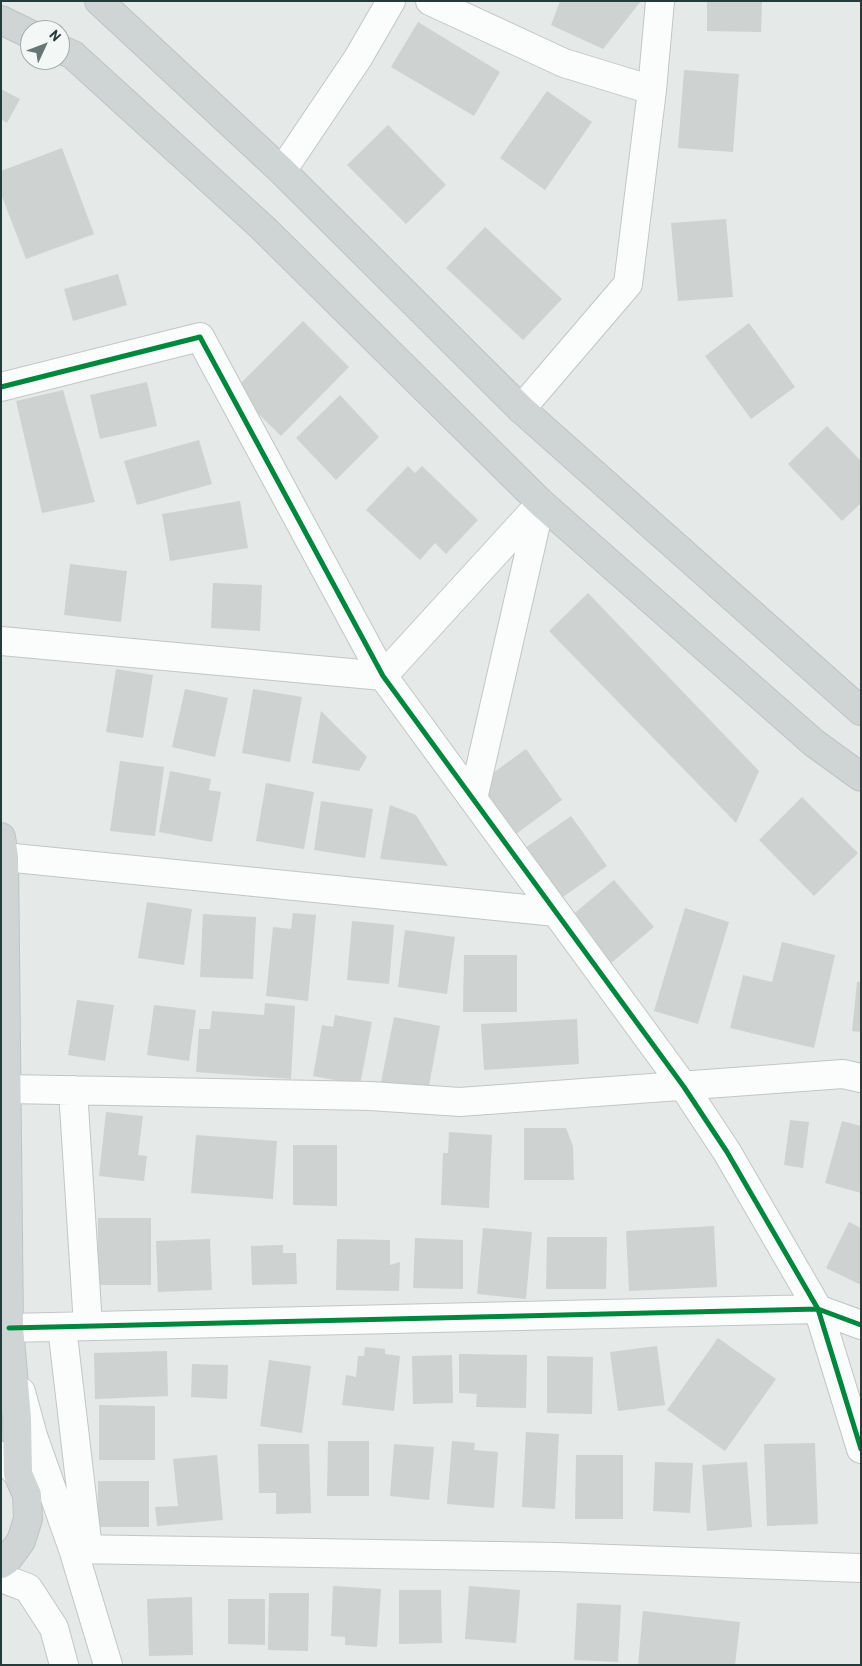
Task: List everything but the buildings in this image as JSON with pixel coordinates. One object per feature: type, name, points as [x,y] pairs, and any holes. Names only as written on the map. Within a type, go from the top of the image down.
[{"type":"main road","points":[[99,1],[282,172],[521,409],[861,711]]},
{"type":"main road","points":[[1,20],[20,29]]},
{"type":"main road","points":[[70,53],[263,228],[541,503],[814,743],[861,778]]},
{"type":"main road","points":[[1,1564],[7,1560],[21,1541],[28,1519],[27,1496],[10,1465],[17,1418],[9,1328],[8,1089],[3,847]]},
{"type":"street","points":[[282,172],[358,58],[391,1]]},
{"type":"street","points":[[430,1],[564,63],[652,90]]},
{"type":"street","points":[[521,409],[628,284],[652,90],[660,1]]},
{"type":"street","points":[[1,387],[200,337],[383,676],[684,1087],[727,1152],[818,1309],[861,1449]]},
{"type":"street","points":[[383,676],[541,503]]},
{"type":"street","points":[[473,799],[541,503]]},
{"type":"street","points":[[1,641],[383,676]]},
{"type":"street","points":[[3,847],[556,912]]},
{"type":"street","points":[[8,1089],[370,1096],[460,1102],[843,1074],[861,1078]]},
{"type":"street","points":[[73,1090],[75,1327],[81,1549]]},
{"type":"street","points":[[9,1328],[818,1309],[861,1325]]},
{"type":"street","points":[[11,1355],[33,1436],[81,1549],[108,1665]]},
{"type":"street","points":[[81,1549],[556,1557],[861,1568]]},
{"type":"street","points":[[1,1578],[28,1588],[54,1628],[64,1665]]},
{"type":"cycle path","points":[[1,387],[200,337],[383,676],[684,1087],[727,1152],[818,1309],[861,1449]]},
{"type":"cycle path","points":[[9,1328],[818,1309],[861,1325]]}]
